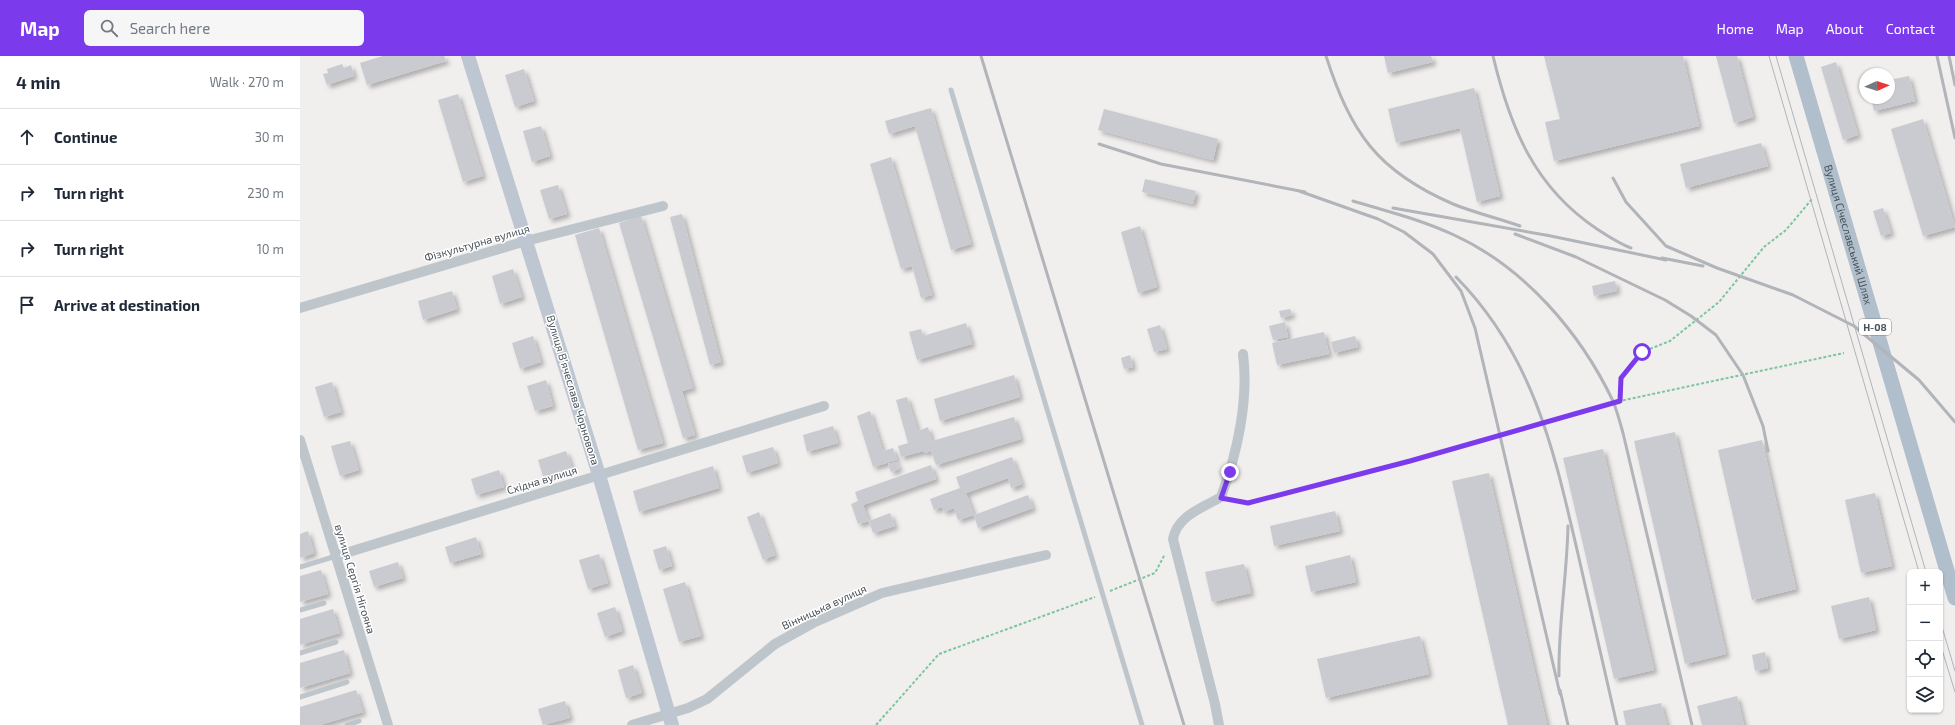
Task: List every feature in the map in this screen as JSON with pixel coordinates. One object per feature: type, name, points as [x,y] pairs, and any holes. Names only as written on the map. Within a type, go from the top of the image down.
[{"type":"main road","name":"Вулиця Січеславський Шлях","points":[[1796,56],[1955,598]]},
{"type":"street","name":"Вулиця Вʼячеслава Чорновола","points":[[468,56],[599,475],[670,720]]},
{"type":"street","name":"Фізкультурна вулиця","points":[[300,308],[526,241],[662,206]]},
{"type":"street","points":[[1219,725],[1173,539],[1175,529],[1182,519],[1221,498],[1230,472],[1241,424],[1245,369],[1243,354]]},
{"type":"street","name":"Східна вулиця","points":[[336,556],[824,406]]},
{"type":"street","name":"вулиця Сергія Нігояна","points":[[300,440],[388,725]]},
{"type":"street","name":"Вінницька вулиця","points":[[632,725],[670,720],[688,708],[707,699],[775,644],[813,623],[882,593],[1046,555]]},
{"type":"lane","points":[[951,90],[1142,725]]},
{"type":"lane","points":[[300,567],[336,556]]},
{"type":"lane","points":[[300,610],[324,603]]},
{"type":"lane","points":[[300,653],[336,642]]},
{"type":"lane","points":[[300,697],[347,682]]},
{"type":"lane","points":[[347,725],[359,721]]},
{"type":"path","points":[[1620,401],[1621,378],[1642,352],[1670,341],[1719,302],[1764,247],[1786,230],[1812,198]]},
{"type":"path","points":[[1221,498],[1248,503],[1410,461],[1620,401],[1844,353]]},
{"type":"path","points":[[876,725],[939,654],[1103,594],[1155,572],[1173,539]]},
{"type":"building","points":[[383,56],[444,56],[446,61],[367,85],[360,63]]},
{"type":"building","points":[[1384,56],[1431,56],[1433,62],[1388,73]]},
{"type":"building","points":[[1544,56],[1683,56],[1699,126],[1554,161],[1545,122],[1560,119]]},
{"type":"building","points":[[1716,56],[1737,56],[1753,117],[1734,123]]},
{"type":"building","points":[[1836,62],[1858,135],[1843,140],[1821,67]]},
{"type":"building","points":[[342,64],[344,68],[351,65],[354,76],[327,85],[323,74],[328,73],[327,69]]},
{"type":"building","points":[[524,69],[534,101],[515,107],[505,75]]},
{"type":"building","points":[[1909,76],[1915,101],[1874,111],[1872,104],[1895,104],[1895,79]]},
{"type":"building","points":[[1474,88],[1500,196],[1477,202],[1460,128],[1396,143],[1388,109]]},
{"type":"building","points":[[458,94],[483,176],[463,182],[438,100]]},
{"type":"building","points":[[931,108],[971,244],[951,250],[915,126],[889,134],[885,121]]},
{"type":"building","points":[[1104,109],[1218,139],[1213,160],[1098,130]]},
{"type":"building","points":[[1923,119],[1955,227],[1923,236],[1891,129]]},
{"type":"building","points":[[541,126],[550,156],[532,162],[523,131]]},
{"type":"building","points":[[1761,143],[1768,166],[1686,188],[1680,164]]},
{"type":"building","points":[[891,157],[932,295],[921,298],[912,266],[901,269],[870,164]]},
{"type":"building","points":[[1145,179],[1196,191],[1193,204],[1142,192]]},
{"type":"building","points":[[558,185],[567,214],[549,219],[540,190]]},
{"type":"building","points":[[1883,208],[1891,233],[1881,236],[1873,211]]},
{"type":"building","points":[[682,214],[721,362],[710,365],[670,217]]},
{"type":"building","points":[[641,216],[693,388],[682,391],[695,435],[683,438],[619,223]]},
{"type":"building","points":[[1140,226],[1157,287],[1138,293],[1121,232]]},
{"type":"building","points":[[599,228],[663,443],[638,450],[575,235]]},
{"type":"building","points":[[513,269],[522,297],[500,304],[492,276]]},
{"type":"building","points":[[1615,281],[1617,291],[1594,296],[1592,286]]},
{"type":"building","points":[[452,291],[457,309],[423,320],[418,301]]},
{"type":"building","points":[[1290,309],[1292,315],[1281,318],[1279,311]]},
{"type":"building","points":[[1285,322],[1288,337],[1273,340],[1269,326]]},
{"type":"building","points":[[966,323],[972,344],[917,360],[909,332],[921,329],[923,336]]},
{"type":"building","points":[[1160,325],[1167,349],[1154,352],[1147,329]]},
{"type":"building","points":[[1324,332],[1329,354],[1277,365],[1272,343]]},
{"type":"building","points":[[533,336],[541,362],[520,369],[512,343]]},
{"type":"building","points":[[1355,336],[1358,347],[1334,353],[1331,342]]},
{"type":"building","points":[[1130,355],[1133,367],[1124,369],[1121,358]]},
{"type":"building","points":[[1014,375],[1020,397],[940,421],[934,399]]},
{"type":"building","points":[[546,380],[553,406],[535,411],[527,386]]},
{"type":"building","points":[[332,382],[341,412],[324,417],[315,387]]},
{"type":"building","points":[[907,397],[918,431],[928,427],[932,441],[1014,417],[1021,439],[936,465],[931,451],[925,453],[924,451],[901,457],[898,446],[908,443],[896,400]]},
{"type":"building","points":[[870,411],[883,451],[893,448],[897,460],[873,467],[857,416]]},
{"type":"building","points":[[833,426],[838,443],[807,452],[803,435]]},
{"type":"building","points":[[1675,432],[1726,654],[1685,664],[1634,441]]},
{"type":"building","points":[[1762,440],[1796,589],[1752,600],[1718,450]]},
{"type":"building","points":[[350,441],[359,470],[340,476],[331,446]]},
{"type":"building","points":[[773,447],[778,463],[747,473],[742,456]]},
{"type":"building","points":[[1603,449],[1654,670],[1614,679],[1563,458]]},
{"type":"building","points":[[566,451],[572,468],[543,476],[538,460]]},
{"type":"building","points":[[1012,457],[1022,484],[1011,488],[1008,478],[966,493],[974,515],[958,520],[954,508],[944,512],[942,507],[934,510],[930,499],[960,488],[956,477]]},
{"type":"building","points":[[897,462],[899,469],[891,472],[888,464]]},
{"type":"building","points":[[931,465],[936,479],[863,505],[869,521],[858,524],[851,504],[858,501],[855,492]]},
{"type":"building","points":[[713,466],[719,488],[639,512],[633,491]]},
{"type":"building","points":[[499,470],[504,487],[476,495],[471,479]]},
{"type":"building","points":[[1489,473],[1547,725],[1508,725],[1452,481]]},
{"type":"building","points":[[1875,493],[1892,566],[1861,573],[1845,500]]},
{"type":"building","points":[[1028,495],[1033,508],[978,528],[974,515]]},
{"type":"building","points":[[1335,511],[1340,531],[1274,546],[1270,526]]},
{"type":"building","points":[[759,512],[775,555],[763,560],[747,517]]},
{"type":"building","points":[[890,513],[895,526],[873,533],[869,521]]},
{"type":"building","points":[[308,531],[314,553],[300,558],[300,534]]},
{"type":"building","points":[[476,537],[481,554],[450,563],[445,547]]},
{"type":"building","points":[[666,546],[672,566],[659,570],[653,550]]},
{"type":"building","points":[[599,554],[608,583],[588,589],[579,560]]},
{"type":"building","points":[[1350,555],[1356,582],[1311,592],[1305,566]]},
{"type":"building","points":[[398,562],[403,578],[374,587],[369,571]]},
{"type":"building","points":[[1244,564],[1251,593],[1212,602],[1205,572]]},
{"type":"building","points":[[321,570],[328,594],[300,602],[300,576]]},
{"type":"building","points":[[685,582],[701,636],[679,642],[663,589]]},
{"type":"building","points":[[1869,597],[1876,630],[1839,639],[1831,606]]},
{"type":"building","points":[[615,607],[622,631],[605,637],[597,613]]},
{"type":"building","points":[[333,609],[340,633],[300,645],[300,619]]},
{"type":"building","points":[[1420,636],[1429,674],[1326,698],[1317,659]]},
{"type":"building","points":[[344,650],[350,673],[300,688],[300,663]]},
{"type":"building","points":[[1765,652],[1768,668],[1755,671],[1752,655]]},
{"type":"building","points":[[633,665],[642,693],[626,698],[618,670]]},
{"type":"building","points":[[356,690],[363,712],[320,725],[300,725],[300,707]]},
{"type":"building","points":[[1737,696],[1744,725],[1702,725],[1697,706]]},
{"type":"building","points":[[565,701],[570,718],[543,725],[538,709]]},
{"type":"building","points":[[1661,703],[1667,725],[1626,725],[1623,711]]},
{"type":"tram line","points":[[1769,56],[1918,569]]},
{"type":"tram line","points":[[1776,56],[1925,569]]},
{"type":"tram line","points":[[1943,630],[1955,671]]},
{"type":"tram line","points":[[1943,653],[1955,692]]},
{"type":"railway","points":[[981,56],[1184,725]]},
{"type":"railway","points":[[1326,56],[1346,107],[1357,128],[1370,146],[1386,163],[1405,178],[1453,204],[1520,226]]},
{"type":"railway","points":[[1493,56],[1500,82],[1517,131],[1541,175],[1575,212],[1617,242],[1631,248]]},
{"type":"railway","points":[[1937,56],[1955,138]]},
{"type":"railway","points":[[1949,56],[1955,85]]},
{"type":"railway","points":[[1099,144],[1161,164],[1305,192]]},
{"type":"railway","points":[[1613,178],[1626,202],[1666,246],[1717,268],[1793,295],[1854,326],[1919,380],[1955,422]]},
{"type":"railway","points":[[1299,191],[1378,219],[1404,232],[1433,254],[1461,291],[1475,328],[1560,694]]},
{"type":"railway","points":[[1353,201],[1430,225],[1480,248],[1526,283],[1567,327],[1584,350],[1600,375],[1613,401],[1620,421],[1692,725]]},
{"type":"railway","points":[[1393,208],[1551,236]]},
{"type":"railway","points":[[1515,234],[1576,257],[1665,300],[1691,316],[1716,335],[1743,375],[1763,426],[1768,451]]},
{"type":"railway","points":[[1546,235],[1666,260]]},
{"type":"railway","points":[[1662,258],[1703,266]]},
{"type":"railway","points":[[1456,277],[1483,307],[1505,339],[1523,372],[1537,406],[1560,478],[1617,725]]},
{"type":"railway","points":[[1559,676],[1560,638],[1568,526]]},
{"type":"railway","points":[[1560,690],[1568,725]]},
{"type":"route","points":[[1230,472],[1221,498],[1248,503],[1410,461],[1620,401],[1621,378],[1642,352]]}]
